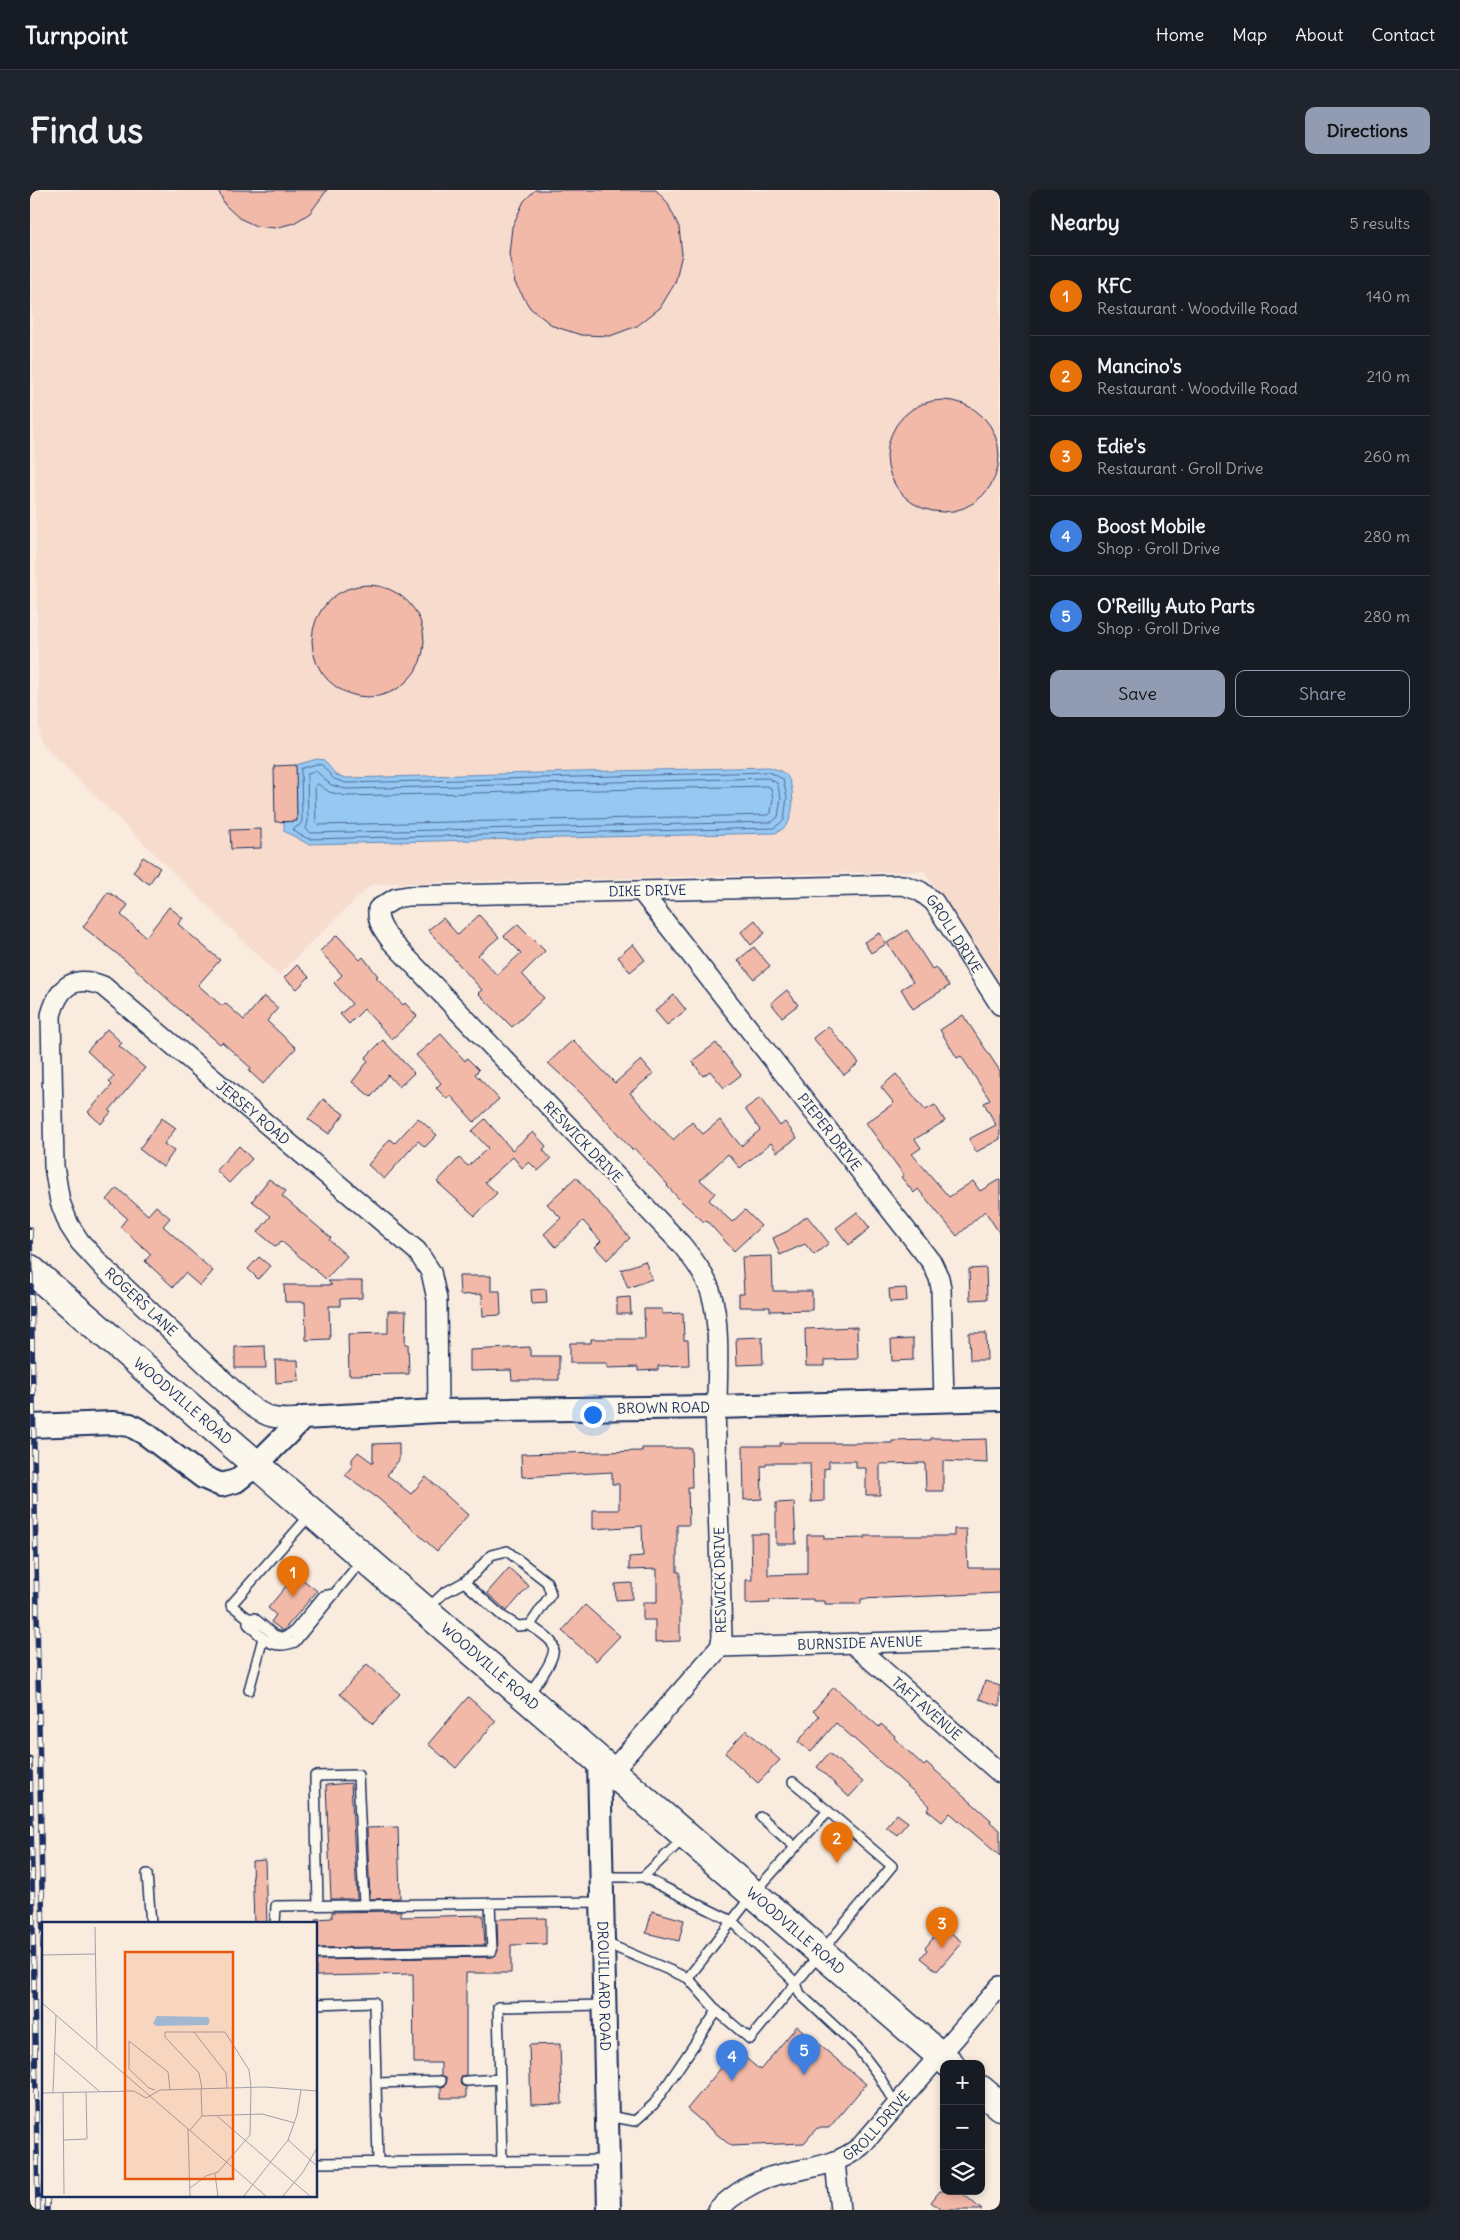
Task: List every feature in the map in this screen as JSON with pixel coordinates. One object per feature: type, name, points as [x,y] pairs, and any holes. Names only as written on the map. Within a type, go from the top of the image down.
[{"type":"main road","name":"WOODVILLE ROAD","points":[[30,1269],[946,2060]]},
{"type":"main road","points":[[985,2093],[1000,2106]]},
{"type":"street","name":"DIKE DRIVE","points":[[378,909],[396,898],[408,896],[894,884],[920,891]]},
{"type":"street","name":"PIEPER DRIVE","points":[[641,891],[932,1263],[939,1278],[941,1288],[944,1401]]},
{"type":"street","name":"GROLL DRIVE","points":[[920,891],[928,896],[943,913],[1000,1005]]},
{"type":"street","name":"RESWICK DRIVE","points":[[378,909],[380,926],[392,942],[696,1262],[707,1284],[714,1306],[722,1637],[720,1648],[605,1767]]},
{"type":"street","name":"JERSEY ROAD","points":[[53,1126],[52,1010],[57,999],[74,982],[83,980],[92,982],[103,986],[120,999],[417,1251],[431,1272],[438,1299],[438,1411]]},
{"type":"street","name":"ROGERS LANE","points":[[53,1126],[54,1166],[60,1202],[64,1216],[80,1242],[104,1268],[258,1412],[270,1418],[282,1420],[302,1418]]},
{"type":"street","name":"BROWN ROAD","points":[[302,1418],[438,1411],[716,1407],[1000,1399]]},
{"type":"street","points":[[38,1425],[113,1423],[130,1425],[146,1434],[203,1477],[221,1485],[236,1481],[256,1466],[302,1418]]},
{"type":"street","name":"BURNSIDE AVENUE","points":[[720,1648],[1000,1639]]},
{"type":"street","name":"TAFT AVENUE","points":[[854,1644],[1000,1773]]},
{"type":"street","name":"DROUILLARD ROAD","points":[[605,1767],[601,1877],[610,2210]]},
{"type":"street","name":"GROLL DRIVE","points":[[946,2060],[1000,1986]]},
{"type":"street","name":"GROLL DRIVE","points":[[717,2210],[755,2182],[780,2174],[823,2167],[849,2156],[861,2146],[896,2106],[940,2066]]},
{"type":"street","points":[[835,2162],[840,2210]]},
{"type":"lane","points":[[312,1513],[231,1604],[248,1618],[254,1618],[274,1635],[284,1638],[294,1631],[323,1596],[334,1594]]},
{"type":"lane","points":[[424,1611],[444,1593],[464,1582],[491,1555],[507,1551],[550,1587],[551,1594],[530,1625]]},
{"type":"lane","points":[[248,1618],[248,1624],[271,1644],[284,1646],[295,1642],[363,1558]]},
{"type":"lane","points":[[464,1582],[502,1616],[518,1626],[530,1625],[552,1643],[554,1650],[552,1659],[526,1698]]},
{"type":"lane","points":[[249,1690],[263,1638]]},
{"type":"lane","points":[[318,1905],[315,1776],[358,1775],[364,1905]]},
{"type":"lane","points":[[603,1942],[688,1978],[717,2012],[750,2039],[892,1866],[793,1782]]},
{"type":"lane","points":[[688,1978],[753,1894],[828,1811]]},
{"type":"lane","points":[[761,1817],[796,1847]]},
{"type":"lane","points":[[643,1877],[686,1836]]},
{"type":"lane","points":[[147,1874],[151,1922]]},
{"type":"lane","points":[[601,1877],[643,1877],[732,1921],[796,1983],[800,1994],[857,2046],[879,2076],[896,2106]]},
{"type":"lane","points":[[275,1922],[276,1906],[602,1902]]},
{"type":"lane","points":[[318,1954],[492,1950],[490,1903]]},
{"type":"lane","points":[[318,2004],[374,2002],[378,2162]]},
{"type":"lane","points":[[502,2161],[498,2007],[604,2005]]},
{"type":"lane","points":[[607,2115],[636,2121],[654,2104],[717,2012]]},
{"type":"lane","points":[[466,2080],[500,2079]]},
{"type":"lane","points":[[376,2083],[440,2081]]},
{"type":"lane","points":[[318,2163],[608,2160]]},
{"type":"shaded area","points":[[30,190],[1000,190],[1000,993],[924,871],[372,884],[278,975],[39,741]]},
{"type":"water","points":[[317,759],[324,760],[336,775],[346,778],[769,767],[781,771],[790,781],[792,806],[788,823],[775,833],[308,844],[284,831],[284,822],[297,821],[296,765]]},
{"type":"building","points":[[218,190],[327,190],[310,213],[294,223],[275,228],[256,226],[239,218],[225,205]]},
{"type":"building","points":[[535,190],[656,190],[667,202],[679,227],[682,254],[675,283],[660,308],[637,326],[610,336],[581,335],[553,326],[530,308],[515,283],[509,254],[512,227],[524,201]]},
{"type":"building","points":[[943,400],[954,401],[964,405],[982,417],[994,435],[998,445],[998,467],[994,477],[982,495],[964,507],[954,511],[943,512],[932,511],[922,507],[904,495],[892,477],[888,467],[887,456],[888,445],[892,435],[904,417],[922,405],[932,401]]},
{"type":"building","points":[[368,585],[379,586],[389,590],[407,602],[419,620],[423,630],[423,652],[419,662],[407,680],[389,692],[379,696],[368,697],[357,696],[347,692],[329,680],[317,662],[313,652],[312,641],[313,630],[317,620],[329,602],[347,590],[357,586]]},
{"type":"building","points":[[296,765],[297,821],[275,822],[274,766]]},
{"type":"building","points":[[261,829],[261,848],[231,849],[230,830]]},
{"type":"building","points":[[143,857],[160,868],[149,884],[133,872]]},
{"type":"building","points":[[108,892],[128,905],[121,915],[146,937],[169,907],[183,918],[178,924],[220,960],[198,985],[222,1006],[225,1003],[244,1020],[264,996],[278,1008],[267,1021],[296,1048],[263,1084],[249,1071],[251,1068],[222,1042],[220,1044],[130,964],[83,927]]},
{"type":"building","points":[[479,915],[499,937],[478,955],[497,975],[521,953],[504,936],[518,924],[545,951],[522,974],[544,998],[512,1027],[478,993],[482,990],[428,930],[443,918],[458,935]]},
{"type":"building","points":[[755,920],[765,933],[751,945],[741,932]]},
{"type":"building","points":[[907,930],[932,969],[936,967],[949,986],[913,1009],[901,989],[913,982],[887,943]]},
{"type":"building","points":[[880,933],[886,944],[871,953],[864,942]]},
{"type":"building","points":[[337,935],[360,960],[363,957],[378,976],[376,977],[403,1005],[405,1003],[417,1016],[392,1039],[364,1009],[349,1024],[340,1014],[352,1004],[334,983],[342,975],[320,951]]},
{"type":"building","points":[[633,944],[645,960],[630,972],[618,957]]},
{"type":"building","points":[[754,947],[770,966],[754,979],[738,960]]},
{"type":"building","points":[[297,965],[309,977],[297,989],[284,978]]},
{"type":"building","points":[[787,990],[798,1005],[782,1017],[771,1003]]},
{"type":"building","points":[[674,995],[686,1010],[667,1025],[655,1011]]},
{"type":"building","points":[[963,1015],[1000,1071],[1000,1139],[976,1152],[969,1139],[996,1125],[984,1103],[990,1100],[961,1056],[957,1058],[940,1030]]},
{"type":"building","points":[[828,1026],[859,1063],[844,1075],[813,1038]]},
{"type":"building","points":[[107,1029],[122,1043],[119,1046],[145,1068],[109,1111],[111,1112],[101,1124],[88,1112],[112,1085],[109,1082],[114,1076],[87,1051]]},
{"type":"building","points":[[441,1034],[465,1061],[467,1058],[479,1070],[475,1074],[499,1099],[474,1122],[451,1096],[447,1099],[436,1088],[441,1083],[416,1055]]},
{"type":"building","points":[[383,1040],[414,1073],[399,1087],[388,1075],[371,1097],[352,1082],[368,1061],[365,1058]]},
{"type":"building","points":[[573,1040],[615,1083],[641,1060],[653,1074],[630,1093],[673,1140],[692,1122],[703,1134],[720,1120],[741,1146],[760,1130],[745,1109],[760,1098],[780,1126],[785,1122],[797,1138],[777,1152],[771,1143],[740,1168],[728,1154],[700,1180],[715,1193],[709,1200],[732,1222],[745,1210],[761,1226],[734,1251],[706,1220],[704,1222],[682,1202],[585,1097],[548,1063]]},
{"type":"building","points":[[716,1043],[741,1075],[724,1088],[710,1071],[703,1076],[692,1061]]},
{"type":"building","points":[[896,1074],[925,1110],[935,1105],[945,1121],[915,1139],[921,1148],[912,1154],[949,1197],[973,1181],[980,1191],[1000,1179],[1000,1234],[985,1211],[957,1236],[918,1189],[914,1193],[901,1177],[904,1175],[866,1123],[894,1103],[881,1087]]},
{"type":"building","points":[[323,1099],[344,1114],[329,1134],[308,1119]]},
{"type":"building","points":[[162,1118],[176,1128],[164,1144],[174,1151],[163,1167],[139,1149]]},
{"type":"building","points":[[418,1118],[437,1135],[425,1147],[418,1141],[384,1179],[368,1165],[390,1139],[395,1143]]},
{"type":"building","points":[[485,1119],[512,1150],[533,1132],[546,1146],[543,1150],[551,1159],[538,1171],[529,1162],[522,1168],[513,1157],[485,1182],[497,1193],[475,1216],[437,1182],[459,1158],[468,1166],[488,1148],[472,1131]]},
{"type":"building","points":[[239,1146],[252,1159],[229,1183],[216,1170]]},
{"type":"building","points":[[576,1177],[630,1238],[607,1260],[595,1247],[601,1241],[583,1221],[556,1247],[544,1234],[561,1218],[547,1204]]},
{"type":"building","points":[[269,1179],[286,1191],[282,1196],[331,1238],[329,1240],[347,1256],[326,1279],[281,1241],[276,1247],[258,1232],[271,1216],[252,1201]]},
{"type":"building","points":[[117,1188],[148,1215],[156,1206],[170,1218],[163,1226],[213,1271],[200,1286],[185,1273],[173,1287],[145,1261],[151,1254],[120,1227],[127,1218],[107,1200]]},
{"type":"building","points":[[857,1212],[870,1228],[849,1245],[836,1228]]},
{"type":"building","points":[[807,1216],[829,1243],[814,1255],[805,1244],[780,1255],[773,1238],[788,1231]]},
{"type":"building","points":[[772,1256],[773,1291],[812,1291],[812,1310],[770,1311],[770,1307],[739,1307],[739,1294],[744,1294],[742,1257]]},
{"type":"building","points":[[259,1257],[270,1266],[258,1279],[248,1269]]},
{"type":"building","points":[[645,1261],[652,1279],[628,1288],[621,1270]]},
{"type":"building","points":[[986,1268],[987,1299],[970,1300],[969,1269]]},
{"type":"building","points":[[459,1276],[491,1276],[491,1291],[500,1291],[501,1315],[483,1316],[482,1294],[460,1295]]},
{"type":"building","points":[[328,1281],[362,1281],[362,1298],[340,1299],[340,1306],[329,1306],[330,1339],[306,1340],[305,1302],[285,1302],[284,1285],[332,1285]]},
{"type":"building","points":[[906,1288],[907,1301],[890,1302],[889,1289]]},
{"type":"building","points":[[546,1289],[547,1303],[532,1304],[531,1290]]},
{"type":"building","points":[[630,1297],[631,1314],[617,1314],[617,1298]]},
{"type":"building","points":[[644,1309],[662,1309],[662,1314],[683,1313],[684,1340],[688,1340],[689,1365],[658,1366],[658,1370],[638,1371],[638,1367],[607,1368],[607,1363],[570,1363],[570,1343],[591,1343],[591,1339],[645,1339]]},
{"type":"building","points":[[388,1311],[406,1311],[405,1344],[408,1344],[409,1374],[349,1375],[348,1334],[388,1333]]},
{"type":"building","points":[[857,1327],[858,1359],[825,1360],[825,1366],[806,1366],[805,1329]]},
{"type":"building","points":[[969,1333],[986,1333],[987,1360],[970,1360]]},
{"type":"building","points":[[762,1337],[763,1364],[737,1365],[736,1338]]},
{"type":"building","points":[[913,1339],[913,1360],[892,1361],[891,1340]]},
{"type":"building","points":[[265,1346],[266,1368],[235,1368],[235,1347]]},
{"type":"building","points":[[530,1347],[530,1356],[559,1356],[559,1380],[512,1380],[511,1370],[470,1371],[470,1350]]},
{"type":"building","points":[[275,1360],[298,1360],[299,1381],[276,1383]]},
{"type":"building","points":[[931,1438],[952,1438],[952,1440],[986,1439],[987,1463],[943,1461],[943,1491],[926,1491],[925,1463],[880,1464],[880,1495],[866,1495],[866,1468],[856,1468],[856,1461],[829,1461],[829,1468],[824,1469],[824,1501],[811,1502],[810,1463],[766,1463],[766,1466],[761,1466],[762,1499],[744,1500],[743,1446],[780,1446],[780,1443],[892,1443],[892,1441],[931,1440]]},
{"type":"building","points":[[399,1443],[399,1460],[387,1475],[411,1494],[426,1477],[468,1515],[437,1551],[379,1499],[345,1475],[352,1466],[352,1459],[358,1452],[373,1463],[373,1444]]},
{"type":"building","points":[[642,1448],[691,1448],[692,1487],[688,1487],[689,1525],[677,1525],[677,1572],[680,1572],[680,1641],[655,1642],[655,1620],[643,1620],[643,1602],[657,1602],[657,1569],[629,1570],[629,1557],[643,1556],[642,1526],[593,1529],[593,1510],[619,1510],[619,1484],[612,1484],[612,1472],[522,1477],[521,1454],[642,1451]]},
{"type":"building","points":[[794,1502],[796,1544],[776,1544],[776,1503]]},
{"type":"building","points":[[954,1529],[966,1529],[968,1568],[1000,1568],[1000,1593],[861,1599],[861,1604],[825,1604],[825,1601],[813,1601],[813,1599],[769,1600],[770,1603],[746,1604],[746,1580],[752,1580],[751,1534],[768,1534],[768,1575],[807,1574],[807,1535],[824,1535],[824,1539],[865,1538],[865,1536],[954,1536]]},
{"type":"building","points":[[509,1568],[529,1586],[507,1611],[487,1593]]},
{"type":"building","points":[[296,1574],[317,1591],[283,1631],[271,1622],[276,1615],[268,1608]]},
{"type":"building","points":[[632,1583],[632,1599],[616,1600],[615,1584]]},
{"type":"building","points":[[585,1605],[620,1636],[596,1661],[562,1631]]},
{"type":"building","points":[[367,1664],[400,1694],[373,1724],[340,1694]]},
{"type":"building","points":[[985,1681],[1000,1686],[1000,1706],[979,1699]]},
{"type":"building","points":[[834,1687],[879,1727],[881,1724],[924,1766],[927,1763],[991,1820],[990,1822],[1000,1830],[1000,1856],[950,1813],[942,1822],[927,1810],[930,1806],[836,1723],[811,1752],[798,1742],[819,1716],[813,1711]]},
{"type":"building","points":[[468,1697],[496,1721],[456,1768],[428,1744]]},
{"type":"building","points":[[746,1730],[780,1760],[758,1783],[725,1753]]},
{"type":"building","points":[[829,1753],[863,1782],[849,1797],[817,1767]]},
{"type":"building","points":[[351,1783],[357,1899],[331,1899],[326,1785]]},
{"type":"building","points":[[897,1814],[908,1822],[897,1835],[886,1827]]},
{"type":"building","points":[[398,1827],[400,1898],[370,1899],[367,1828]]},
{"type":"building","points":[[265,1860],[267,1922],[254,1922],[252,1861]]},
{"type":"building","points":[[401,1911],[401,1917],[483,1915],[485,1945],[318,1948],[318,1922],[316,1922],[316,1919],[332,1918],[332,1912]]},
{"type":"building","points":[[652,1911],[684,1920],[679,1941],[646,1933]]},
{"type":"building","points":[[546,1918],[546,1944],[511,1945],[511,1973],[466,1973],[466,2075],[462,2076],[460,2081],[461,2085],[466,2087],[466,2098],[441,2098],[441,2087],[445,2086],[447,2081],[446,2077],[441,2075],[441,2063],[414,2063],[413,1974],[318,1976],[318,1960],[493,1957],[498,1951],[497,1919]]},
{"type":"building","points":[[943,1926],[962,1942],[937,1971],[921,1958],[927,1950],[925,1948]]},
{"type":"building","points":[[797,2026],[866,2084],[829,2128],[817,2128],[804,2143],[731,2146],[687,2109],[736,2050],[760,2070]]},
{"type":"building","points":[[560,2044],[562,2104],[531,2105],[529,2045]]},
{"type":"building","points":[[940,2191],[940,2195],[965,2195],[982,2210],[941,2210],[931,2202]]},
{"type":"railway","points":[[30,1229],[43,1922]]},
{"type":"railway","points":[[30,1759],[38,2210]]},
{"type":"railway","points":[[47,2198],[47,2210]]},
{"type":"place","name":"KFC","points":[[293,1597]]},
{"type":"place","name":"Mancino's","points":[[837,1863]]},
{"type":"place","name":"Edie's","points":[[942,1948]]},
{"type":"place","name":"O'Reilly Auto Parts","points":[[804,2075]]},
{"type":"place","name":"Boost Mobile","points":[[732,2081]]}]
